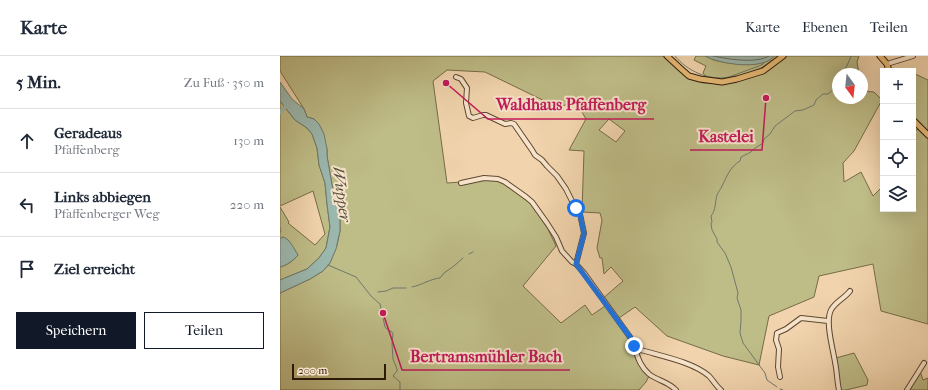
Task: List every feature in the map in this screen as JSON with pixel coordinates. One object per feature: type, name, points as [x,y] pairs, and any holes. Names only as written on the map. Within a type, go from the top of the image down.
[{"type":"main road","points":[[667,56],[689,76],[722,82],[737,79],[763,70],[783,56]]},
{"type":"main road","points":[[880,56],[887,64],[888,68]]},
{"type":"main road","points":[[916,123],[928,135]]},
{"type":"street","points":[[887,64],[913,56]]},
{"type":"street","points":[[456,77],[461,79],[467,88],[466,103],[470,118],[486,115],[503,123],[514,124],[536,155],[561,182],[572,203],[580,214],[583,227],[584,236],[576,264]]},
{"type":"street","points":[[461,183],[476,179],[498,179],[532,202],[554,233],[562,251],[572,262],[576,264],[630,337],[639,362],[645,371],[669,384],[676,390]]},
{"type":"street","points":[[839,390],[828,321],[831,309],[850,291]]},
{"type":"street","points":[[780,377],[778,367],[779,349],[776,338],[777,333],[786,329],[801,318],[828,321]]},
{"type":"street","points":[[636,351],[642,350],[689,364],[709,376],[721,390]]},
{"type":"street","points":[[907,390],[924,364]]},
{"type":"shaded area","points":[[280,56],[664,56],[687,77],[703,83],[724,83],[762,72],[786,56],[859,56],[857,62],[858,68],[832,68],[832,104],[868,104],[868,92],[874,92],[880,98],[880,104],[854,151],[843,163],[844,182],[861,172],[873,196],[880,189],[880,212],[916,212],[916,130],[918,127],[928,138],[928,324],[881,311],[873,264],[819,276],[814,297],[769,316],[759,365],[723,356],[667,336],[635,307],[616,320],[628,336],[639,365],[649,376],[639,390],[280,390],[280,293],[310,279],[323,271],[330,263],[337,245],[340,231],[340,215],[332,185],[327,149],[314,119],[307,117],[304,109],[280,71]],"holes":[[[447,70],[485,72],[559,108],[575,100],[586,119],[569,150],[584,151],[582,212],[600,213],[602,220],[597,248],[600,258],[602,258],[604,274],[611,267],[623,281],[601,300],[605,306],[592,315],[585,305],[561,323],[523,286],[556,246],[548,229],[531,203],[511,187],[499,180],[485,179],[461,185],[461,182],[447,183],[433,81]],[[609,119],[625,131],[616,142],[599,130]]]},
{"type":"shaded area","points":[[696,56],[705,56],[720,62],[754,64],[762,63],[774,56],[780,56],[761,68],[735,78],[725,80],[708,79],[703,73],[706,66],[694,60]]},
{"type":"shaded area","points":[[916,74],[928,80],[928,133],[916,121]]},
{"type":"shaded area","points":[[280,101],[295,120],[307,128],[312,134],[317,148],[319,165],[325,183],[330,227],[326,248],[319,258],[307,269],[280,280],[280,267],[290,262],[298,255],[288,240],[283,237],[280,239],[280,207],[289,222],[288,223],[315,245],[325,234],[313,191],[280,206]]},
{"type":"shaded area","points":[[854,353],[868,380],[867,385],[840,390],[836,358]]},
{"type":"shaded area","points":[[920,371],[923,380],[928,378],[928,390],[908,390]]},
{"type":"water","points":[[705,56],[774,56],[768,61],[761,63],[741,65],[712,59]]},
{"type":"water","points":[[280,82],[292,99],[304,109],[307,117],[314,119],[319,124],[324,134],[332,185],[340,215],[340,231],[336,249],[330,263],[323,271],[310,279],[280,293],[280,280],[307,269],[319,258],[326,248],[330,227],[325,183],[319,165],[317,148],[312,134],[307,128],[295,120],[280,101]]},
{"type":"water","points":[[283,237],[290,242],[298,255],[290,262],[280,267],[280,239]]},
{"type":"waterway","points":[[675,56],[686,66],[699,74],[714,78],[729,77],[759,66],[764,62]]},
{"type":"waterway","points":[[846,68],[851,56]]},
{"type":"waterway","points":[[777,387],[767,380],[765,373],[743,343],[740,333],[741,310],[737,298],[738,293],[731,267],[712,230],[711,216],[715,209],[717,194],[729,172],[740,161],[741,157],[763,143],[764,139],[770,134],[775,126],[795,111],[803,110],[814,105],[816,100],[823,94],[828,94],[832,91]]},
{"type":"waterway","points":[[280,113],[287,105]]},
{"type":"waterway","points":[[469,254],[473,252]]},
{"type":"waterway","points":[[412,287],[440,278],[463,258]]},
{"type":"waterway","points":[[328,265],[356,277],[371,296],[380,304],[385,327],[393,334],[393,359],[397,369],[393,376],[400,382],[400,390]]},
{"type":"waterway","points":[[378,292],[393,288],[406,288]]},
{"type":"place","name":"Waldhaus Pfaffenberg","points":[[446,83]]},
{"type":"place","name":"Kastelei","points":[[766,98]]},
{"type":"place","name":"Bertramsmühler Bach","points":[[383,313]]},
{"type":"route","points":[[576,208],[580,214],[584,234],[576,264],[630,337],[634,346]]},
{"type":"water label","name":"Wupper","points":[[342,194]]}]
